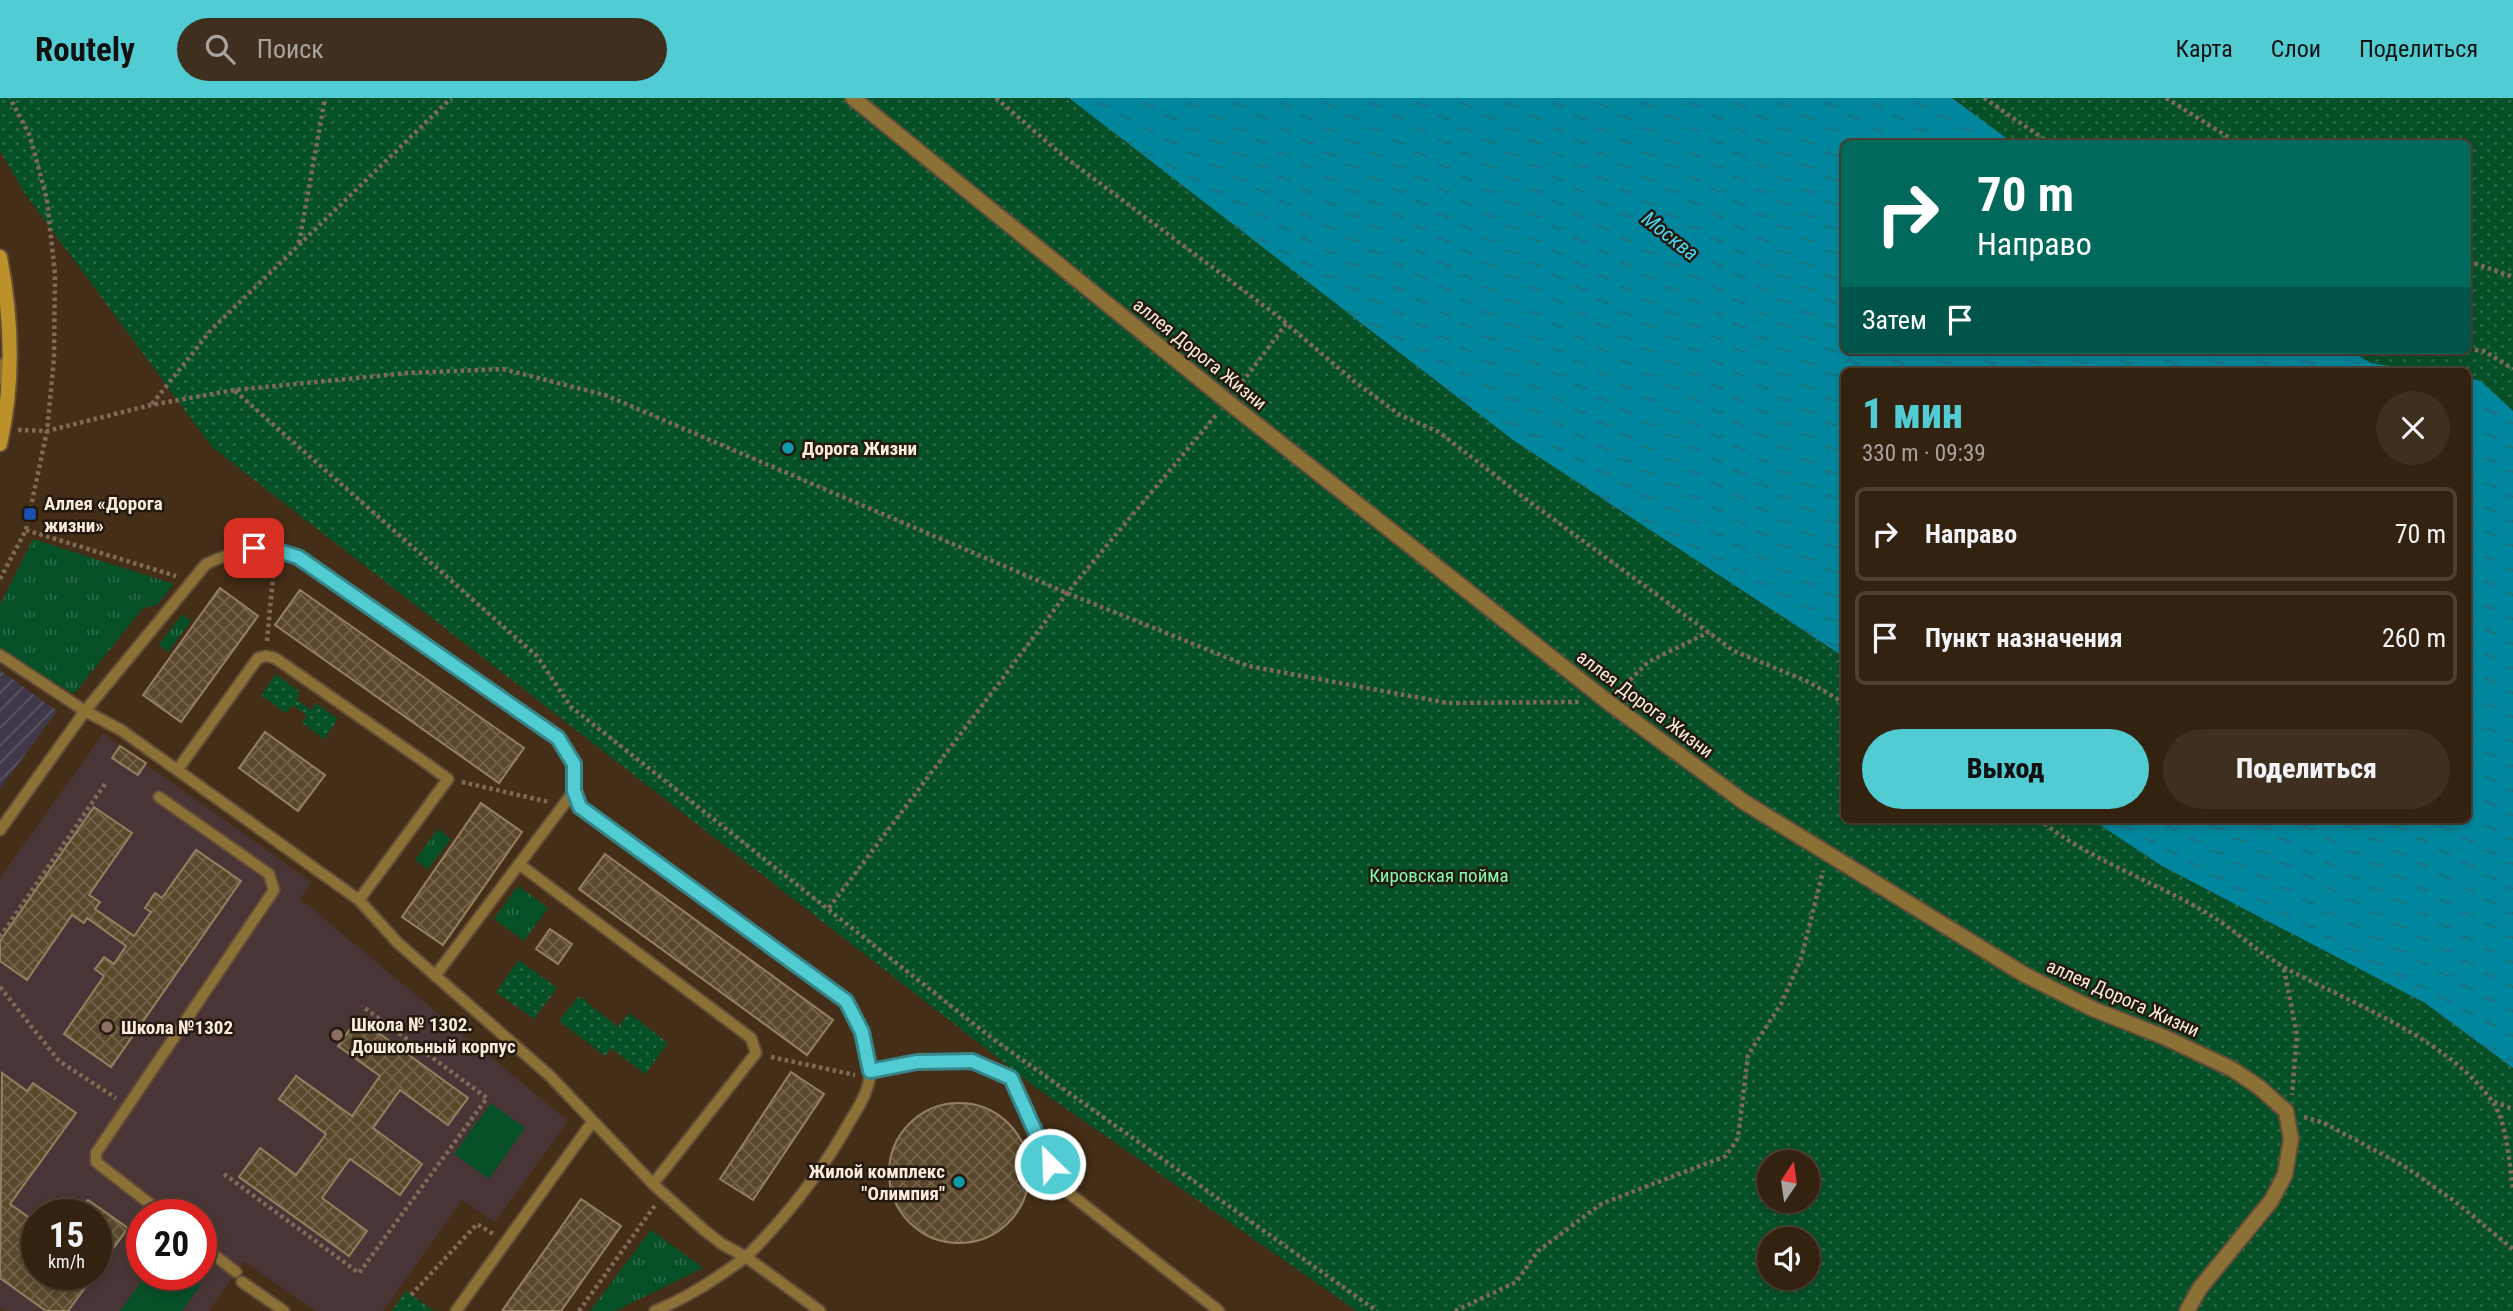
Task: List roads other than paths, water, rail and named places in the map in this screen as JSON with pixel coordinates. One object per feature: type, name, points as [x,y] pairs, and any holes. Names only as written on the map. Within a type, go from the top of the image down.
[{"type":"street","name":"аллея Дорога Жизни","points":[[853,98],[1227,401],[1608,702],[1744,802],[2025,975],[2093,1009],[2164,1037],[2232,1069],[2259,1087],[2286,1111],[2291,1139],[2285,1175],[2271,1201],[2200,1288],[2187,1311]]},
{"type":"street","points":[[0,257],[8,298],[10,337],[9,393],[0,444]]},
{"type":"lane","points":[[0,364],[9,393]]},
{"type":"lane","points":[[0,830],[85,712],[206,564],[229,553],[254,548],[275,550],[298,557],[558,738],[574,764],[574,791],[580,807],[846,1001],[862,1032],[870,1071],[862,1100],[814,1178],[775,1228],[746,1257],[707,1285],[680,1301],[655,1311]]},
{"type":"lane","points":[[0,655],[85,712],[121,730],[359,900],[398,943],[550,1076],[664,1194],[722,1244],[746,1257],[820,1311]]},
{"type":"lane","points":[[178,769],[258,658],[266,656],[275,658],[448,779],[359,900]]},
{"type":"lane","points":[[435,976],[574,791]]},
{"type":"lane","points":[[144,1199],[96,1162],[96,1153],[274,890],[269,874],[159,797]]},
{"type":"lane","points":[[519,864],[751,1038],[756,1053],[653,1184]]},
{"type":"lane","points":[[870,1071],[917,1062],[972,1061],[1011,1078],[1060,1185],[1219,1311]]},
{"type":"lane","points":[[456,1311],[593,1121]]},
{"type":"lane","points":[[217,1258],[284,1311]]},
{"type":"water","name":"Москва","points":[[1069,98],[1952,98],[2009,140],[1841,140],[1841,354],[2355,354],[2371,363],[2402,368],[1841,368],[1841,655],[1513,440]]},
{"type":"water","points":[[2471,379],[2481,381],[2513,411],[2513,1068],[2425,1003],[2162,866],[2097,823],[2471,823]]},
{"type":"place","name":"Дорога Жизни","points":[[788,448]]},
{"type":"place","name":"Аллея «Дорога жизни»","points":[[30,514]]},
{"type":"place","name":"Школа №1302","points":[[107,1027]]},
{"type":"place","name":"Школа № 1302. Дошкольный корпус","points":[[337,1035]]},
{"type":"place","name":"Жилой комплекс \"Олимпия\"","points":[[959,1182]]},
{"type":"park label","name":"Кировская пойма","points":[[1439,875]]}]
